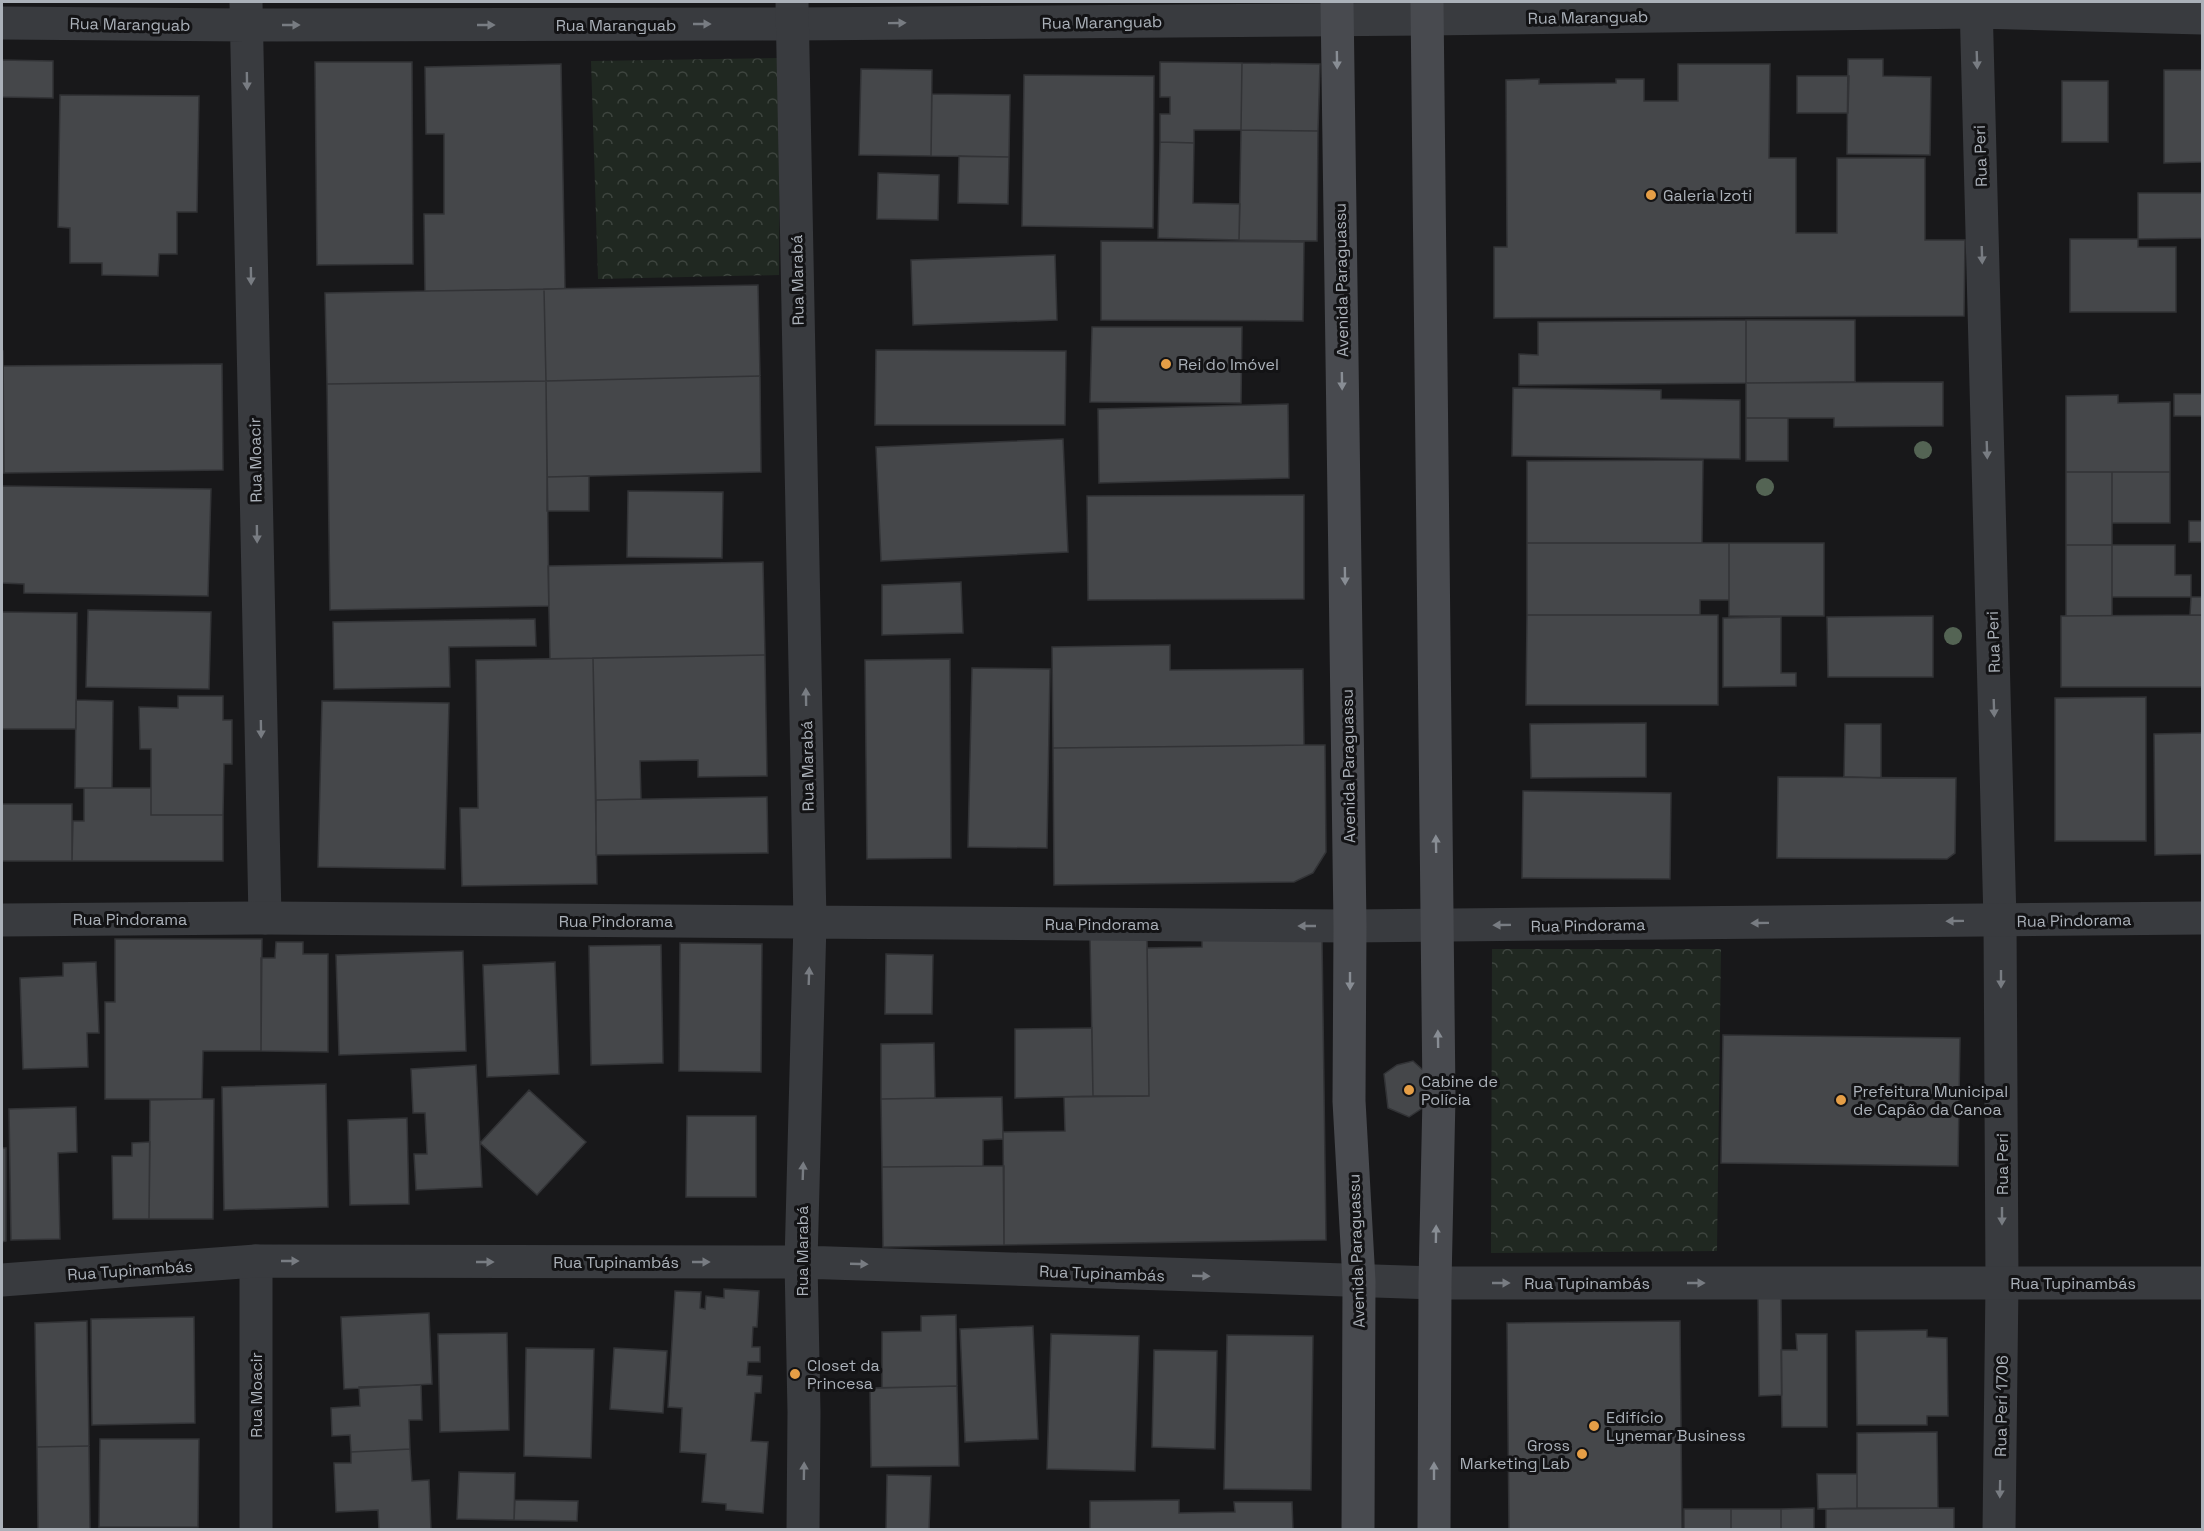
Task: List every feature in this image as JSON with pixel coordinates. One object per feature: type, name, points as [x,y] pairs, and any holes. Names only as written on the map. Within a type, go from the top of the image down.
[{"type":"main road","name":"Avenida Paraguassu","points":[[1337,10],[1350,926],[1349,1101],[1359,1281],[1358,1530]]},
{"type":"main road","points":[[1427,10],[1439,1097],[1435,1283],[1434,1530]]},
{"type":"street","name":"Rua Maranguab","points":[[2,23],[246,13],[792,13],[1976,7],[2202,18]]},
{"type":"street","name":"Rua Peri","points":[[1976,7],[2000,921],[2002,1283]]},
{"type":"street","name":"Rua Moacir","points":[[246,13],[265,918]]},
{"type":"street","name":"Rua Marabá","points":[[792,13],[810,922],[801,1262],[804,1412],[803,1530]]},
{"type":"street","name":"Rua Pindorama","points":[[2,920],[265,918],[1437,926],[2202,918]]},
{"type":"street","name":"Rua Moacir","points":[[256,1261],[256,1530]]},
{"type":"street","name":"Rua Tupinambás","points":[[2,1280],[256,1261],[801,1262],[1435,1283],[2202,1283]]},
{"type":"street","name":"Rua Peri 1706","points":[[1999,1530],[2002,1283]]},
{"type":"green space","points":[[780,58],[779,275],[598,279],[591,61]]},
{"type":"green space","points":[[1492,949],[1721,949],[1717,1251],[1491,1253]]},
{"type":"building","points":[[1848,59],[1883,59],[1883,76],[1931,77],[1930,155],[1847,154]]},
{"type":"building","points":[[2,60],[53,61],[53,98],[2,97]]},
{"type":"building","points":[[315,62],[412,62],[413,264],[317,265]]},
{"type":"building","points":[[1160,62],[1242,63],[1241,130],[1194,130],[1194,143],[1160,142],[1160,114],[1170,114],[1170,97],[1160,97]]},
{"type":"building","points":[[1242,63],[1320,64],[1318,131],[1241,130]]},
{"type":"building","points":[[561,64],[565,289],[425,291],[424,214],[444,214],[444,134],[426,134],[425,67]]},
{"type":"building","name":"Galeria Izoti","points":[[1678,64],[1770,64],[1769,158],[1796,158],[1796,233],[1837,233],[1837,158],[1925,158],[1925,240],[1965,240],[1964,316],[1494,318],[1494,247],[1507,247],[1506,80],[1539,79],[1539,84],[1616,83],[1616,79],[1644,79],[1644,101],[1678,101]]},
{"type":"building","points":[[861,69],[932,70],[931,156],[859,155]]},
{"type":"building","points":[[2164,70],[2202,70],[2202,162],[2164,163]]},
{"type":"building","points":[[1024,75],[1154,76],[1153,228],[1022,226]]},
{"type":"building","points":[[1797,76],[1849,76],[1848,113],[1797,113]]},
{"type":"building","points":[[2062,81],[2108,81],[2108,142],[2062,142]]},
{"type":"building","points":[[932,94],[1010,95],[1009,157],[931,156]]},
{"type":"building","points":[[60,95],[199,96],[197,212],[177,212],[177,254],[159,254],[158,276],[102,275],[102,263],[70,263],[70,228],[58,227]]},
{"type":"building","points":[[1241,130],[1318,131],[1317,241],[1239,240]]},
{"type":"building","points":[[1160,142],[1194,143],[1193,203],[1240,204],[1239,240],[1158,238]]},
{"type":"building","points":[[959,156],[1009,157],[1008,204],[958,203]]},
{"type":"building","points":[[878,173],[939,175],[938,220],[877,219]]},
{"type":"building","points":[[2138,193],[2202,193],[2202,238],[2138,239]]},
{"type":"building","points":[[2070,239],[2138,239],[2138,247],[2176,247],[2176,312],[2070,312]]},
{"type":"building","points":[[1101,241],[1304,242],[1303,321],[1101,320]]},
{"type":"building","points":[[1055,255],[1057,320],[913,325],[911,260]]},
{"type":"building","points":[[758,285],[760,376],[546,381],[544,289]]},
{"type":"building","points":[[544,289],[546,381],[327,384],[325,293]]},
{"type":"building","points":[[1746,320],[1855,320],[1855,382],[1746,383]]},
{"type":"building","points":[[1746,320],[1746,383],[1519,385],[1519,354],[1538,355],[1538,322]]},
{"type":"building","name":"Rei do Imóvel","points":[[1092,327],[1242,327],[1241,403],[1090,402]]},
{"type":"building","points":[[876,350],[1066,351],[1065,425],[875,425]]},
{"type":"building","points":[[3,351],[4,473],[2,473]]},
{"type":"building","points":[[222,364],[223,470],[4,473],[3,366]]},
{"type":"building","points":[[760,376],[761,472],[547,477],[546,381]]},
{"type":"building","points":[[546,381],[549,606],[330,610],[327,384]]},
{"type":"building","points":[[1943,382],[1943,426],[1834,427],[1834,418],[1746,418],[1746,383]]},
{"type":"building","points":[[1513,388],[1661,390],[1661,399],[1740,400],[1740,459],[1512,456]]},
{"type":"building","points":[[2174,394],[2202,394],[2202,416],[2174,416]]},
{"type":"building","points":[[2118,395],[2118,403],[2170,402],[2170,472],[2066,472],[2066,396]]},
{"type":"building","points":[[1288,404],[1289,478],[1099,483],[1098,409]]},
{"type":"building","points":[[1746,418],[1788,418],[1788,461],[1746,461]]},
{"type":"building","points":[[1063,439],[1068,552],[881,561],[876,447]]},
{"type":"building","points":[[1703,460],[1702,543],[1527,543],[1527,461]]},
{"type":"building","points":[[2066,472],[2112,472],[2112,545],[2066,545]]},
{"type":"building","points":[[2112,472],[2170,472],[2170,523],[2112,523]]},
{"type":"building","points":[[589,476],[589,511],[547,511],[547,477]]},
{"type":"building","points":[[2,486],[211,489],[208,596],[24,593],[24,584],[2,583]]},
{"type":"building","points":[[628,491],[723,492],[722,558],[627,557]]},
{"type":"building","points":[[1304,495],[1304,599],[1088,600],[1087,496]]},
{"type":"building","points":[[2189,521],[2202,521],[2202,542],[2189,542]]},
{"type":"building","points":[[1527,543],[1729,543],[1729,600],[1700,600],[1700,615],[1527,615]]},
{"type":"building","points":[[1729,543],[1824,543],[1824,616],[1729,616]]},
{"type":"building","points":[[2066,545],[2112,545],[2112,616],[2066,616]]},
{"type":"building","points":[[2112,545],[2175,545],[2175,575],[2191,575],[2191,597],[2112,597]]},
{"type":"building","points":[[763,562],[765,655],[550,659],[548,566]]},
{"type":"building","points":[[961,582],[963,633],[882,635],[882,585]]},
{"type":"building","points":[[2191,597],[2202,597],[2202,615],[2190,615]]},
{"type":"building","points":[[88,610],[211,612],[209,689],[86,687]]},
{"type":"building","points":[[2,612],[77,613],[76,729],[2,729]]},
{"type":"building","points":[[1527,615],[1718,615],[1718,705],[1526,705]]},
{"type":"building","points":[[2202,615],[2202,687],[2061,687],[2061,616]]},
{"type":"building","points":[[1933,616],[1933,677],[1828,677],[1827,617]]},
{"type":"building","points":[[1781,617],[1781,673],[1796,673],[1796,686],[1723,687],[1723,618]]},
{"type":"building","points":[[535,619],[536,646],[449,647],[450,687],[334,689],[333,622]]},
{"type":"building","points":[[1170,645],[1170,670],[1303,669],[1304,745],[1053,748],[1052,647]]},
{"type":"building","points":[[765,655],[767,776],[698,777],[698,760],[640,761],[641,799],[596,800],[593,658]]},
{"type":"building","points":[[593,658],[597,884],[462,886],[460,808],[478,808],[476,660]]},
{"type":"building","points":[[950,659],[951,858],[867,859],[865,660]]},
{"type":"building","points":[[972,668],[1050,669],[1047,848],[968,847]]},
{"type":"building","points":[[178,696],[223,696],[223,720],[232,720],[232,764],[224,764],[223,815],[151,815],[151,749],[140,749],[139,707],[178,708]]},
{"type":"building","points":[[2146,697],[2146,841],[2055,841],[2055,698]]},
{"type":"building","points":[[76,700],[113,701],[112,788],[75,788]]},
{"type":"building","points":[[322,701],[449,703],[445,869],[318,867]]},
{"type":"building","points":[[1646,723],[1646,777],[1531,778],[1530,724]]},
{"type":"building","points":[[1845,724],[1881,724],[1881,778],[1844,777]]},
{"type":"building","points":[[2202,733],[2202,854],[2155,855],[2154,734]]},
{"type":"building","points":[[1325,745],[1326,852],[1313,873],[1294,882],[1054,885],[1053,748]]},
{"type":"building","points":[[1778,777],[1956,778],[1955,853],[1947,859],[1777,858]]},
{"type":"building","points":[[84,788],[151,788],[151,815],[223,815],[223,861],[72,861],[73,821],[84,821]]},
{"type":"building","points":[[1523,791],[1671,793],[1670,879],[1522,878]]},
{"type":"building","points":[[767,797],[768,853],[596,855],[596,800]]},
{"type":"building","points":[[2,804],[72,804],[72,861],[2,861]]},
{"type":"building","points":[[1147,937],[1149,1096],[1093,1096],[1090,938]]},
{"type":"building","points":[[1322,937],[1326,1240],[1004,1245],[1003,1132],[1065,1131],[1064,1097],[1149,1096],[1147,948],[1202,947],[1202,939]]},
{"type":"building","points":[[115,939],[262,939],[261,1051],[203,1051],[202,1099],[105,1099],[105,1002],[115,1002]]},
{"type":"building","points":[[276,942],[303,942],[303,954],[328,954],[328,1052],[261,1051],[261,958],[275,958]]},
{"type":"building","points":[[680,943],[762,944],[761,1072],[679,1071]]},
{"type":"building","points":[[661,945],[663,1063],[591,1065],[589,946]]},
{"type":"building","points":[[463,951],[466,1051],[339,1055],[336,955]]},
{"type":"building","points":[[886,954],[933,955],[932,1014],[885,1014]]},
{"type":"building","points":[[96,962],[99,1033],[87,1033],[88,1067],[23,1069],[20,978],[63,976],[63,963]]},
{"type":"building","points":[[555,962],[559,1074],[487,1077],[483,965]]},
{"type":"building","points":[[1092,1028],[1093,1096],[1015,1098],[1015,1029]]},
{"type":"building","name":"Prefeitura Municipal de Capão da Canoa","points":[[1723,1035],[1960,1038],[1958,1166],[1721,1163]]},
{"type":"building","points":[[934,1043],[935,1098],[881,1099],[881,1044]]},
{"type":"building","name":"Cabine de Polícia","points":[[1413,1061],[1433,1079],[1433,1101],[1409,1117],[1388,1108],[1384,1074],[1397,1065]]},
{"type":"building","points":[[476,1065],[482,1187],[416,1190],[414,1154],[427,1154],[425,1113],[413,1113],[411,1069]]},
{"type":"building","points":[[326,1084],[328,1207],[224,1210],[222,1087]]},
{"type":"building","points":[[529,1090],[586,1142],[537,1195],[480,1143]]},
{"type":"building","points":[[1002,1097],[1003,1139],[983,1140],[983,1166],[882,1167],[881,1099]]},
{"type":"building","points":[[214,1099],[213,1219],[149,1219],[150,1100]]},
{"type":"building","points":[[76,1107],[77,1152],[58,1153],[60,1239],[11,1240],[9,1109]]},
{"type":"building","points":[[687,1116],[756,1116],[756,1197],[686,1197]]},
{"type":"building","points":[[407,1118],[409,1204],[350,1205],[348,1120]]},
{"type":"building","points":[[150,1142],[149,1219],[113,1219],[112,1156],[132,1156],[132,1143]]},
{"type":"building","points":[[2,1148],[6,1148],[6,1241],[2,1242]]},
{"type":"building","points":[[1004,1166],[1004,1245],[883,1247],[882,1167]]},
{"type":"building","points":[[724,1289],[759,1291],[757,1327],[753,1327],[752,1347],[760,1347],[760,1362],[748,1362],[747,1375],[762,1376],[761,1393],[755,1393],[751,1441],[768,1442],[763,1513],[726,1510],[726,1504],[702,1502],[706,1454],[680,1452],[682,1408],[668,1407],[675,1291],[701,1292],[700,1308],[705,1309],[706,1296],[724,1298]]},
{"type":"building","points":[[1758,1297],[1781,1298],[1782,1395],[1759,1396]]},
{"type":"building","points":[[429,1313],[432,1384],[344,1389],[341,1317]]},
{"type":"building","points":[[956,1315],[957,1386],[882,1388],[882,1332],[921,1331],[921,1316]]},
{"type":"building","points":[[194,1317],[195,1423],[92,1425],[91,1319]]},
{"type":"building","points":[[87,1321],[89,1446],[37,1447],[35,1323]]},
{"type":"building","name":"Edifício Lynemar Business","points":[[1680,1321],[1682,1530],[1509,1530],[1507,1323]]},
{"type":"building","points":[[1033,1326],[1038,1439],[965,1442],[960,1329]]},
{"type":"building","points":[[1927,1330],[1927,1337],[1947,1338],[1948,1416],[1927,1416],[1927,1425],[1857,1425],[1856,1331]]},
{"type":"building","points":[[507,1333],[509,1430],[440,1432],[438,1334]]},
{"type":"building","points":[[1051,1334],[1139,1336],[1135,1471],[1047,1469]]},
{"type":"building","points":[[1796,1334],[1827,1334],[1827,1427],[1782,1427],[1781,1350],[1797,1350]]},
{"type":"building","points":[[1227,1335],[1313,1336],[1311,1490],[1224,1489]]},
{"type":"building","points":[[526,1348],[594,1349],[591,1458],[524,1456]]},
{"type":"building","points":[[614,1348],[667,1351],[663,1413],[610,1409]]},
{"type":"building","points":[[1154,1350],[1217,1351],[1215,1449],[1152,1447]]},
{"type":"building","points":[[421,1385],[422,1420],[409,1420],[410,1449],[351,1452],[350,1435],[332,1436],[331,1408],[360,1406],[359,1387]]},
{"type":"building","points":[[957,1386],[959,1466],[871,1467],[870,1388]]},
{"type":"building","points":[[1937,1432],[1938,1508],[1857,1508],[1857,1433]]},
{"type":"building","points":[[100,1439],[199,1439],[198,1527],[99,1527]]},
{"type":"building","points":[[89,1446],[90,1530],[38,1530],[37,1447]]},
{"type":"building","points":[[410,1449],[412,1481],[429,1480],[431,1530],[379,1530],[378,1510],[336,1512],[334,1463],[351,1463],[351,1452]]},
{"type":"building","points":[[459,1472],[515,1473],[514,1520],[457,1519]]},
{"type":"building","points":[[1817,1474],[1857,1474],[1857,1508],[1818,1509]]},
{"type":"building","points":[[887,1475],[931,1476],[929,1530],[886,1530]]},
{"type":"building","points":[[515,1500],[578,1501],[577,1521],[514,1520]]},
{"type":"building","points":[[1179,1500],[1179,1513],[1235,1512],[1234,1502],[1292,1502],[1293,1530],[1090,1530],[1090,1501]]},
{"type":"building","points":[[1814,1508],[1814,1530],[1781,1530],[1781,1509]]},
{"type":"building","points":[[1954,1508],[1954,1530],[1826,1530],[1826,1509]]},
{"type":"building","points":[[1684,1509],[1731,1509],[1731,1530],[1684,1530]]},
{"type":"building","points":[[1731,1509],[1781,1509],[1781,1530],[1731,1530]]},
{"type":"place","name":"Galeria Izoti","points":[[1651,195]]},
{"type":"place","name":"Rei do Imóvel","points":[[1166,364]]},
{"type":"place","name":"Cabine de Polícia","points":[[1409,1090]]},
{"type":"place","name":"Prefeitura Municipal de Capão da Canoa","points":[[1841,1100]]},
{"type":"place","name":"Closet da Princesa","points":[[795,1374]]},
{"type":"place","name":"Edifício Lynemar Business","points":[[1594,1426]]},
{"type":"place","name":"Gross Marketing Lab","points":[[1582,1454]]}]
